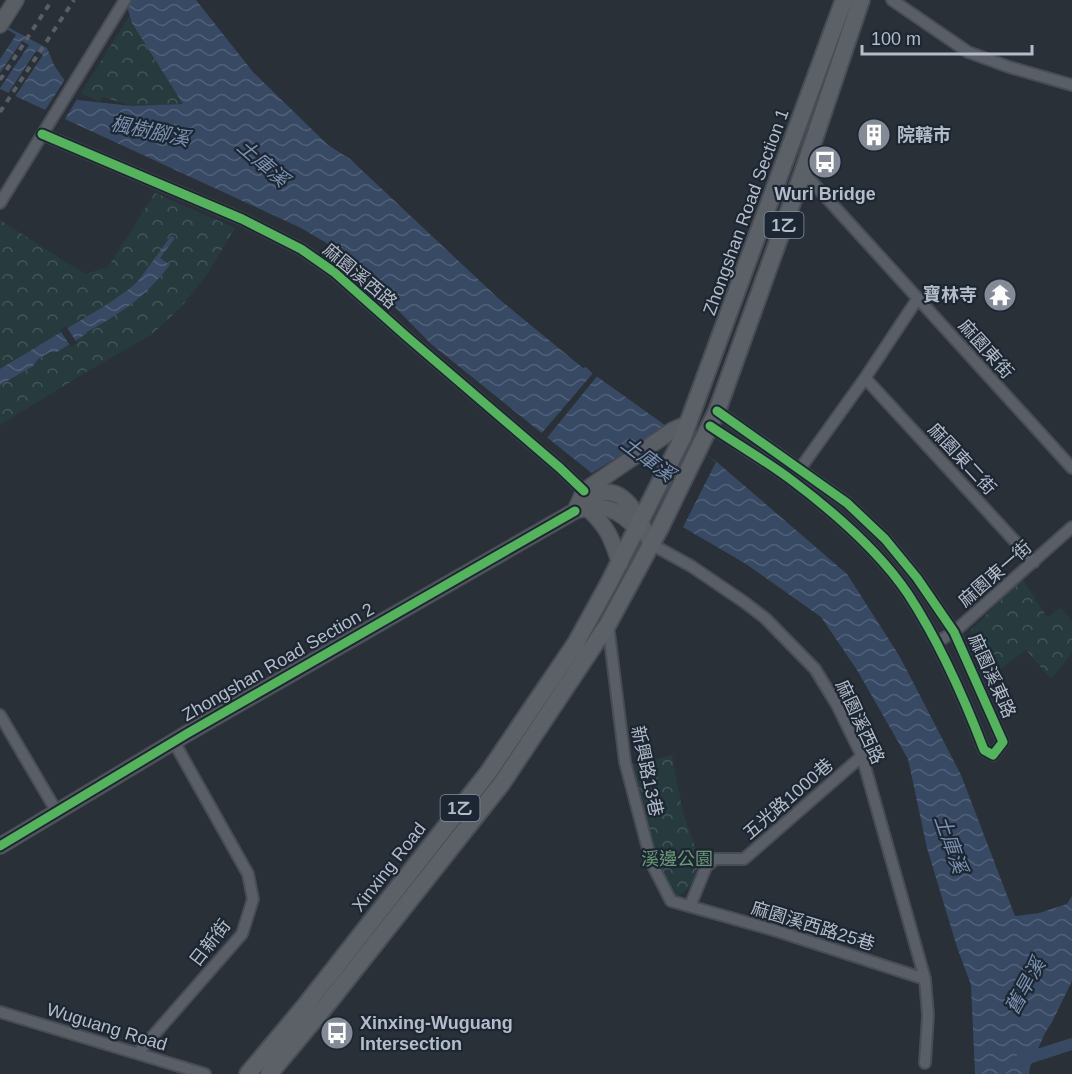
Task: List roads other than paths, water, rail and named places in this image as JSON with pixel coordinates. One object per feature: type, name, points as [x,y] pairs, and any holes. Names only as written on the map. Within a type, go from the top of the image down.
[{"type":"main road","name":"Zhongshan Road Section 1","points":[[682,430],[844,0]]},
{"type":"main road","name":"1乙","points":[[651,544],[713,419],[803,172],[861,0]]},
{"type":"main road","name":"1乙","points":[[640,522],[682,430]]},
{"type":"main road","name":"Xinxing Road","points":[[248,1074],[305,1006],[488,773],[576,643],[620,564],[640,522]]},
{"type":"main road","name":"Xinxing Road","points":[[269,1074],[329,1002],[502,783],[591,652],[651,544]]},
{"type":"street","points":[[0,25],[16,0]]},
{"type":"street","points":[[892,0],[968,52],[1072,85]]},
{"type":"street","points":[[0,203],[123,3]]},
{"type":"street","name":"麻園溪西路","points":[[42,134],[242,219],[301,249],[334,272],[584,491]]},
{"type":"street","name":"麻園東街","points":[[803,172],[1072,468]]},
{"type":"street","points":[[792,480],[865,378],[918,298]]},
{"type":"street","name":"麻園東二街","points":[[865,378],[1034,562]]},
{"type":"street","name":"麻園溪東路","points":[[713,419],[801,469],[847,503],[885,539],[917,579],[954,632],[1003,742],[993,755],[984,750],[960,687],[937,642],[907,593],[884,565],[831,512],[713,419]]},
{"type":"street","points":[[620,564],[613,541],[604,523],[581,509],[584,491],[682,430]]},
{"type":"street","name":"Zhongshan Road Section 2","points":[[0,846],[174,742],[581,509],[598,494],[614,494],[626,500],[651,544]]},
{"type":"street","name":"麻園東一街","points":[[937,642],[954,632],[1072,527]]},
{"type":"street","name":"麻園溪西路","points":[[651,544],[691,566],[765,618],[814,669],[837,705],[862,756],[925,979],[928,1015],[926,1063]]},
{"type":"street","name":"新興路13巷","points":[[608,624],[625,762],[652,864],[671,901],[690,906]]},
{"type":"street","points":[[1,720],[57,812]]},
{"type":"street","name":"日新街","points":[[138,1053],[242,934],[253,899],[248,874],[174,742]]},
{"type":"street","name":"五光路1000巷","points":[[690,906],[706,867],[715,859],[744,859],[862,756]]},
{"type":"street","name":"麻園溪西路25巷","points":[[690,906],[777,931],[925,979]]},
{"type":"street","name":"Wuguang Road","points":[[0,1012],[205,1074]]},
{"type":"water","points":[[125,0],[196,0],[253,72],[328,145],[350,159],[499,299],[583,368],[586,367],[718,463],[847,574],[900,657],[961,775],[1015,916],[1039,913],[1067,904],[1072,896],[1072,981],[1045,1033],[1029,1074],[975,1074],[971,985],[927,848],[908,759],[857,670],[821,617],[746,564],[594,475],[431,344],[340,251],[301,228],[0,89],[0,23],[47,48],[54,65],[78,100],[132,106],[183,104],[132,23]]},
{"type":"water","points":[[171,236],[175,238],[160,258],[170,265],[142,296],[86,334],[57,352],[50,352],[38,359],[33,366],[0,385],[0,369],[128,290],[139,280]]},
{"type":"waterway","points":[[1019,1061],[1072,1044]]},
{"type":"railway","points":[[0,15],[10,0]]},
{"type":"railway","points":[[0,80],[52,0]]},
{"type":"railway","points":[[0,112],[74,0]]},
{"type":"place","name":"院轄市","points":[[874,135]]},
{"type":"place","name":"Wuri Bridge","points":[[825,162]]},
{"type":"place","name":"寶林寺","points":[[1000,295]]},
{"type":"place","name":"Xinxing-Wuguang Intersection","points":[[337,1033]]},
{"type":"water label","name":"楓樹腳溪","points":[[150,131]]},
{"type":"water label","name":"土庫溪","points":[[263,163]]},
{"type":"water label","name":"土庫溪","points":[[648,459]]},
{"type":"water label","name":"土庫溪","points":[[951,844]]},
{"type":"water label","name":"舊旱溪","points":[[1025,986]]},
{"type":"park label","name":"溪邊公園","points":[[677,859]]}]
